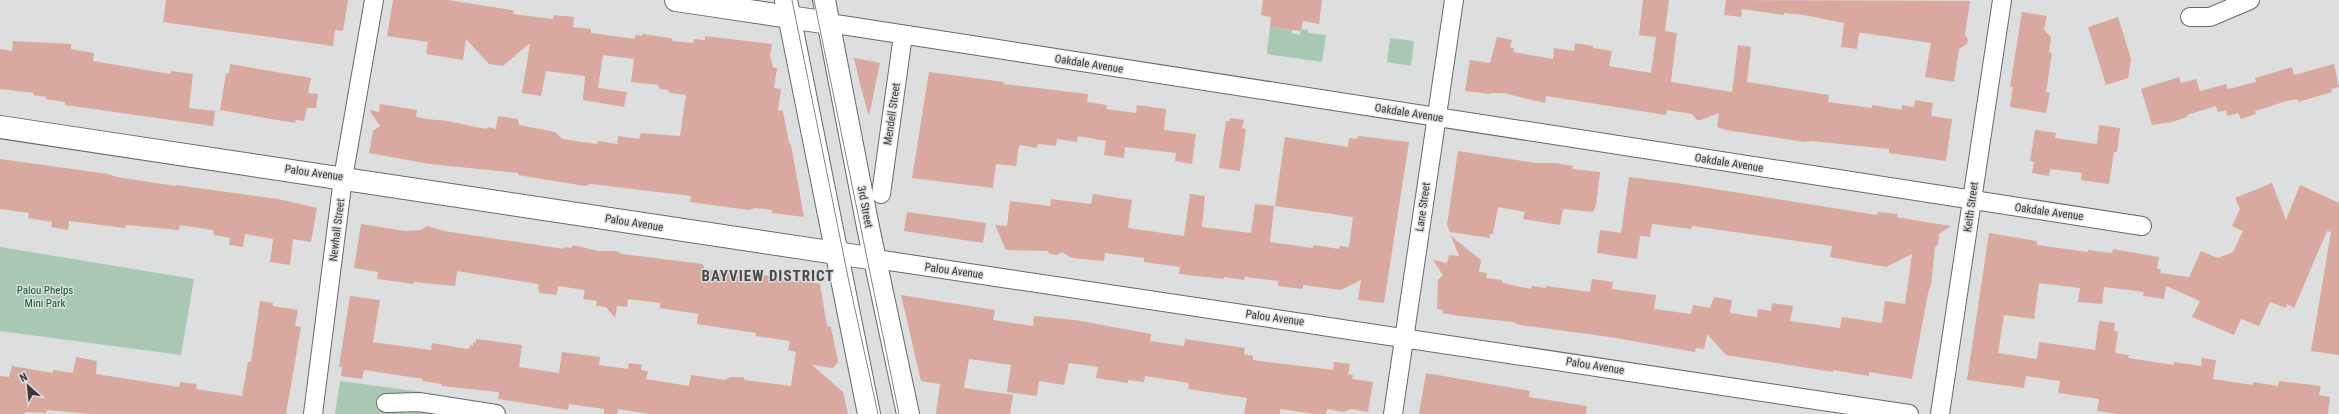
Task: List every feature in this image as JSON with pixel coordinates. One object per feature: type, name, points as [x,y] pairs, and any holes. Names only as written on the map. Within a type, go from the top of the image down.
[{"type":"main road","name":"Oakdale Avenue","points":[[676,0],[788,8],[829,23]]},
{"type":"main road","name":"3rd Street","points":[[824,0],[908,414]]},
{"type":"main road","points":[[788,8],[836,253],[870,414]]},
{"type":"main road","name":"Palou Avenue","points":[[0,127],[876,259]]},
{"type":"street","name":"Newhall Street","points":[[313,414],[343,178],[374,0]]},
{"type":"street","name":"Lane Street","points":[[1393,414],[1454,0]]},
{"type":"street","name":"Keith Street","points":[[1940,414],[2002,0]]},
{"type":"street","points":[[2190,17],[2210,17],[2250,0]]},
{"type":"street","name":"Oakdale Avenue","points":[[829,23],[2142,226]]},
{"type":"street","name":"Mendell Street","points":[[881,194],[903,35]]},
{"type":"street","name":"Palou Avenue","points":[[876,259],[1404,337],[1909,414]]},
{"type":"street","points":[[386,403],[419,402],[496,414]]},
{"type":"green space","points":[[1270,27],[1292,30],[1292,33],[1300,35],[1302,29],[1308,30],[1308,33],[1326,35],[1322,62],[1267,54]]},
{"type":"green space","points":[[1390,38],[1414,41],[1411,66],[1387,62]]},
{"type":"green space","name":"Palou Phelps Mini Park","points":[[0,247],[194,279],[181,355],[0,331]]},
{"type":"green space","points":[[340,381],[422,392],[418,411],[435,414],[335,414]]},
{"type":"building","points":[[166,0],[348,0],[343,31],[335,30],[333,46],[163,22]]},
{"type":"building","points":[[393,0],[448,0],[511,10],[514,11],[513,14],[553,19],[554,15],[574,17],[573,27],[591,29],[591,33],[635,39],[635,35],[642,36],[642,34],[671,38],[673,41],[693,43],[694,39],[705,40],[705,36],[772,44],[770,55],[773,67],[777,68],[774,88],[781,89],[778,110],[783,111],[789,143],[791,145],[804,217],[772,213],[772,210],[755,208],[749,210],[690,202],[691,196],[591,184],[585,186],[518,175],[518,173],[430,164],[369,153],[373,131],[380,126],[369,110],[379,112],[380,104],[417,110],[416,117],[447,121],[486,129],[488,127],[496,129],[498,116],[518,119],[519,125],[555,132],[562,139],[597,144],[598,141],[617,144],[618,136],[639,139],[641,133],[680,136],[686,95],[670,93],[668,90],[659,89],[658,85],[631,82],[634,59],[603,55],[598,88],[627,92],[624,107],[583,100],[585,76],[546,71],[541,96],[522,93],[530,43],[503,66],[489,64],[466,39],[463,60],[426,54],[428,42],[387,36]]},
{"type":"building","points":[[1263,0],[1322,0],[1319,24],[1303,21],[1301,31],[1270,27],[1271,17],[1261,15]]},
{"type":"building","points":[[1643,0],[1669,0],[1665,31],[1677,33],[1671,82],[1732,92],[1738,45],[1751,47],[1747,82],[1829,95],[1828,102],[1872,108],[1872,105],[1902,110],[1902,105],[1914,107],[1915,100],[1933,103],[1931,116],[1952,119],[1946,161],[1889,153],[1889,149],[1812,141],[1805,142],[1726,130],[1717,127],[1719,113],[1701,120],[1697,120],[1692,114],[1667,110],[1666,115],[1546,96],[1545,103],[1503,93],[1490,94],[1465,91],[1470,60],[1490,63],[1497,37],[1512,40],[1510,47],[1514,48],[1513,52],[1553,59],[1554,48],[1574,51],[1575,43],[1593,46],[1593,48],[1612,51],[1609,66],[1651,73],[1656,37],[1639,35]]},
{"type":"building","points":[[1726,0],[1970,1],[1965,35],[1968,39],[1967,44],[1959,49],[1954,82],[1925,77],[1931,43],[1859,33],[1857,49],[1841,47],[1844,23],[1804,15],[1784,13],[1784,15],[1742,9],[1741,17],[1724,15]]},
{"type":"building","points":[[2022,12],[2047,16],[2044,30],[2051,37],[2049,52],[2052,53],[2046,92],[2050,93],[2046,113],[2010,107],[2013,87],[2010,87]]},
{"type":"building","points":[[2118,17],[2131,59],[2128,78],[2106,85],[2088,27]]},
{"type":"building","points":[[13,41],[71,44],[71,49],[94,53],[93,61],[170,74],[171,71],[193,74],[189,108],[215,111],[213,126],[65,105],[65,102],[46,99],[46,97],[33,95],[34,93],[0,89],[0,49],[12,51]]},
{"type":"building","points":[[854,58],[880,63],[869,116],[860,84]]},
{"type":"building","points":[[230,64],[311,78],[308,93],[318,94],[316,108],[307,108],[304,121],[296,120],[295,123],[220,110],[226,73],[229,73]]},
{"type":"building","points":[[2334,64],[2339,87],[2331,89],[2332,92],[2298,102],[2298,99],[2287,101],[2255,111],[2256,114],[2241,119],[2238,113],[2227,116],[2226,110],[2218,112],[2216,106],[2187,115],[2187,117],[2172,122],[2152,125],[2141,89],[2179,77],[2181,83],[2196,79],[2200,91],[2226,84],[2228,89],[2256,82],[2255,78],[2292,67],[2294,75]]},
{"type":"building","points":[[929,72],[1004,82],[1003,84],[1088,94],[1087,102],[1107,105],[1106,109],[1136,113],[1137,105],[1166,109],[1164,130],[1196,134],[1192,164],[1175,161],[1176,153],[1125,147],[1124,158],[1104,155],[1106,141],[1078,136],[1077,142],[1057,139],[1056,146],[1038,144],[1037,148],[1019,145],[1016,166],[996,164],[993,188],[912,178]]},
{"type":"building","points":[[1230,118],[1244,120],[1242,128],[1246,129],[1240,171],[1219,168],[1226,121],[1230,121]]},
{"type":"building","points":[[2099,125],[2120,128],[2117,152],[2114,152],[2109,184],[2081,180],[2082,173],[2050,169],[2049,176],[2032,173],[2034,162],[2030,161],[2035,130],[2056,133],[2055,138],[2097,144]]},
{"type":"building","points":[[1358,136],[1409,142],[1384,303],[1358,300],[1361,280],[1341,290],[1303,285],[1303,289],[1278,286],[1278,281],[1245,277],[1244,280],[1179,274],[1180,267],[1144,262],[1144,258],[1105,253],[1104,261],[1072,258],[1062,252],[1057,255],[1049,254],[1048,251],[1006,250],[995,225],[1007,226],[1010,201],[1050,206],[1051,199],[1091,204],[1093,194],[1132,200],[1128,228],[1184,236],[1190,194],[1205,196],[1202,227],[1251,233],[1255,204],[1274,206],[1270,242],[1313,248],[1314,245],[1339,249],[1340,246],[1349,247],[1353,217],[1275,206],[1285,137],[1348,147],[1349,138],[1357,139]]},
{"type":"building","points":[[1458,151],[1536,163],[1555,163],[1573,166],[1572,169],[1600,172],[1596,205],[1593,212],[1563,209],[1560,225],[1523,219],[1525,212],[1498,207],[1493,234],[1490,233],[1490,238],[1450,232],[1447,225]]},
{"type":"building","points":[[0,159],[108,174],[117,177],[176,186],[278,199],[317,208],[311,242],[293,239],[290,265],[270,262],[273,239],[245,234],[243,247],[229,245],[230,238],[214,235],[213,230],[180,225],[179,230],[126,225],[125,228],[69,221],[68,230],[51,227],[52,222],[28,218],[29,213],[0,209]]},
{"type":"building","points":[[1629,177],[1677,183],[1877,215],[1878,212],[1898,214],[1897,217],[1951,226],[1939,234],[1938,245],[1935,247],[1931,285],[1928,293],[1912,379],[1869,372],[1869,376],[1833,370],[1833,372],[1726,355],[1707,334],[1704,349],[1696,348],[1695,352],[1610,337],[1520,325],[1512,322],[1459,316],[1442,313],[1443,310],[1437,309],[1438,280],[1443,275],[1433,260],[1447,263],[1449,255],[1459,256],[1451,236],[1481,260],[1479,272],[1487,273],[1486,278],[1502,280],[1502,283],[1531,289],[1532,286],[1546,288],[1546,286],[1590,292],[1592,279],[1613,282],[1612,289],[1656,295],[1654,309],[1691,314],[1693,305],[1710,308],[1714,297],[1732,300],[1730,313],[1757,317],[1758,309],[1771,311],[1772,303],[1793,306],[1790,321],[1840,328],[1842,317],[1882,323],[1885,301],[1905,304],[1912,254],[1886,267],[1830,257],[1832,246],[1692,226],[1691,229],[1652,224],[1650,237],[1640,236],[1637,259],[1597,253],[1600,230],[1621,233]]},
{"type":"building","points":[[2272,183],[2286,220],[2300,185],[2339,203],[2339,355],[2311,351],[2331,232],[2327,231],[2294,308],[2287,304],[2286,308],[2270,302],[2259,326],[2241,319],[2234,335],[2192,317],[2200,301],[2166,286],[2164,299],[2143,296],[2144,292],[2104,287],[2102,304],[2078,302],[2080,288],[2039,283],[2034,319],[2004,315],[1998,353],[2037,359],[2039,342],[2095,350],[2099,321],[2115,323],[2114,331],[2118,331],[2115,353],[2129,355],[2128,358],[2174,365],[2174,362],[2201,366],[2202,358],[2216,360],[2213,379],[2253,385],[2253,382],[2278,386],[2279,381],[2321,386],[2319,395],[2330,397],[2328,414],[2118,414],[2097,411],[2099,399],[2058,393],[2060,381],[2026,376],[2024,388],[1967,380],[1989,233],[2037,241],[2037,245],[2088,252],[2088,250],[2112,253],[2113,249],[2159,257],[2157,269],[2161,269],[2160,273],[2189,277],[2201,251],[2218,258],[2233,252],[2243,231],[2232,226],[2240,209],[2235,198]]},
{"type":"building","points":[[907,212],[986,223],[983,243],[904,231]]},
{"type":"building","points":[[361,224],[405,231],[421,230],[427,226],[444,231],[564,249],[564,247],[571,248],[573,245],[598,251],[616,251],[622,254],[703,264],[704,268],[744,276],[744,273],[788,278],[792,282],[797,280],[820,284],[827,326],[831,327],[838,362],[833,368],[812,365],[843,392],[848,414],[649,414],[618,409],[617,414],[604,414],[604,409],[569,404],[568,410],[498,399],[499,392],[441,386],[442,384],[422,381],[423,379],[364,370],[362,379],[341,376],[342,367],[339,367],[350,296],[380,300],[373,342],[431,350],[432,343],[467,349],[470,348],[470,345],[473,346],[473,342],[476,343],[476,339],[522,345],[519,367],[559,373],[562,352],[600,357],[599,365],[628,369],[629,363],[642,365],[641,370],[648,371],[646,379],[689,386],[691,375],[725,380],[730,377],[743,377],[745,380],[791,386],[796,352],[788,350],[790,341],[755,336],[756,333],[697,324],[698,314],[660,308],[660,303],[628,299],[627,307],[617,306],[615,318],[606,307],[596,306],[597,301],[583,299],[585,290],[558,286],[557,295],[539,293],[538,284],[457,271],[455,286],[414,282],[414,284],[377,279],[378,272],[354,268]]},
{"type":"building","points":[[901,295],[995,310],[993,320],[1033,326],[1034,316],[1075,320],[1151,334],[1150,341],[1184,346],[1185,339],[1245,348],[1244,354],[1253,356],[1253,360],[1333,370],[1334,362],[1350,364],[1348,374],[1353,375],[1352,379],[1373,382],[1368,412],[1351,409],[1344,412],[1327,409],[1326,414],[1314,414],[1280,409],[1280,414],[1244,414],[1247,398],[1188,389],[1189,383],[1145,376],[1144,382],[1128,380],[1128,383],[1096,378],[1098,367],[1069,363],[1064,385],[1039,381],[1037,396],[1007,392],[1011,365],[969,359],[964,388],[1013,395],[1010,414],[936,414],[940,384],[921,381]]},
{"type":"building","points":[[260,301],[273,303],[273,306],[298,310],[295,326],[301,327],[286,414],[90,414],[47,410],[46,413],[25,412],[25,414],[0,414],[0,376],[9,377],[12,366],[53,373],[53,370],[73,373],[76,357],[97,361],[96,374],[179,387],[180,382],[197,384],[196,389],[242,396],[248,362],[251,362]]},
{"type":"building","points":[[1426,373],[1530,391],[1529,397],[1587,406],[1586,414],[1419,414]]},
{"type":"tram line","points":[[792,0],[849,282],[878,414]]},
{"type":"tram line","points":[[814,0],[899,414]]},
{"type":"district","name":"BAYVIEW DISTRICT","points":[[768,276]]}]
